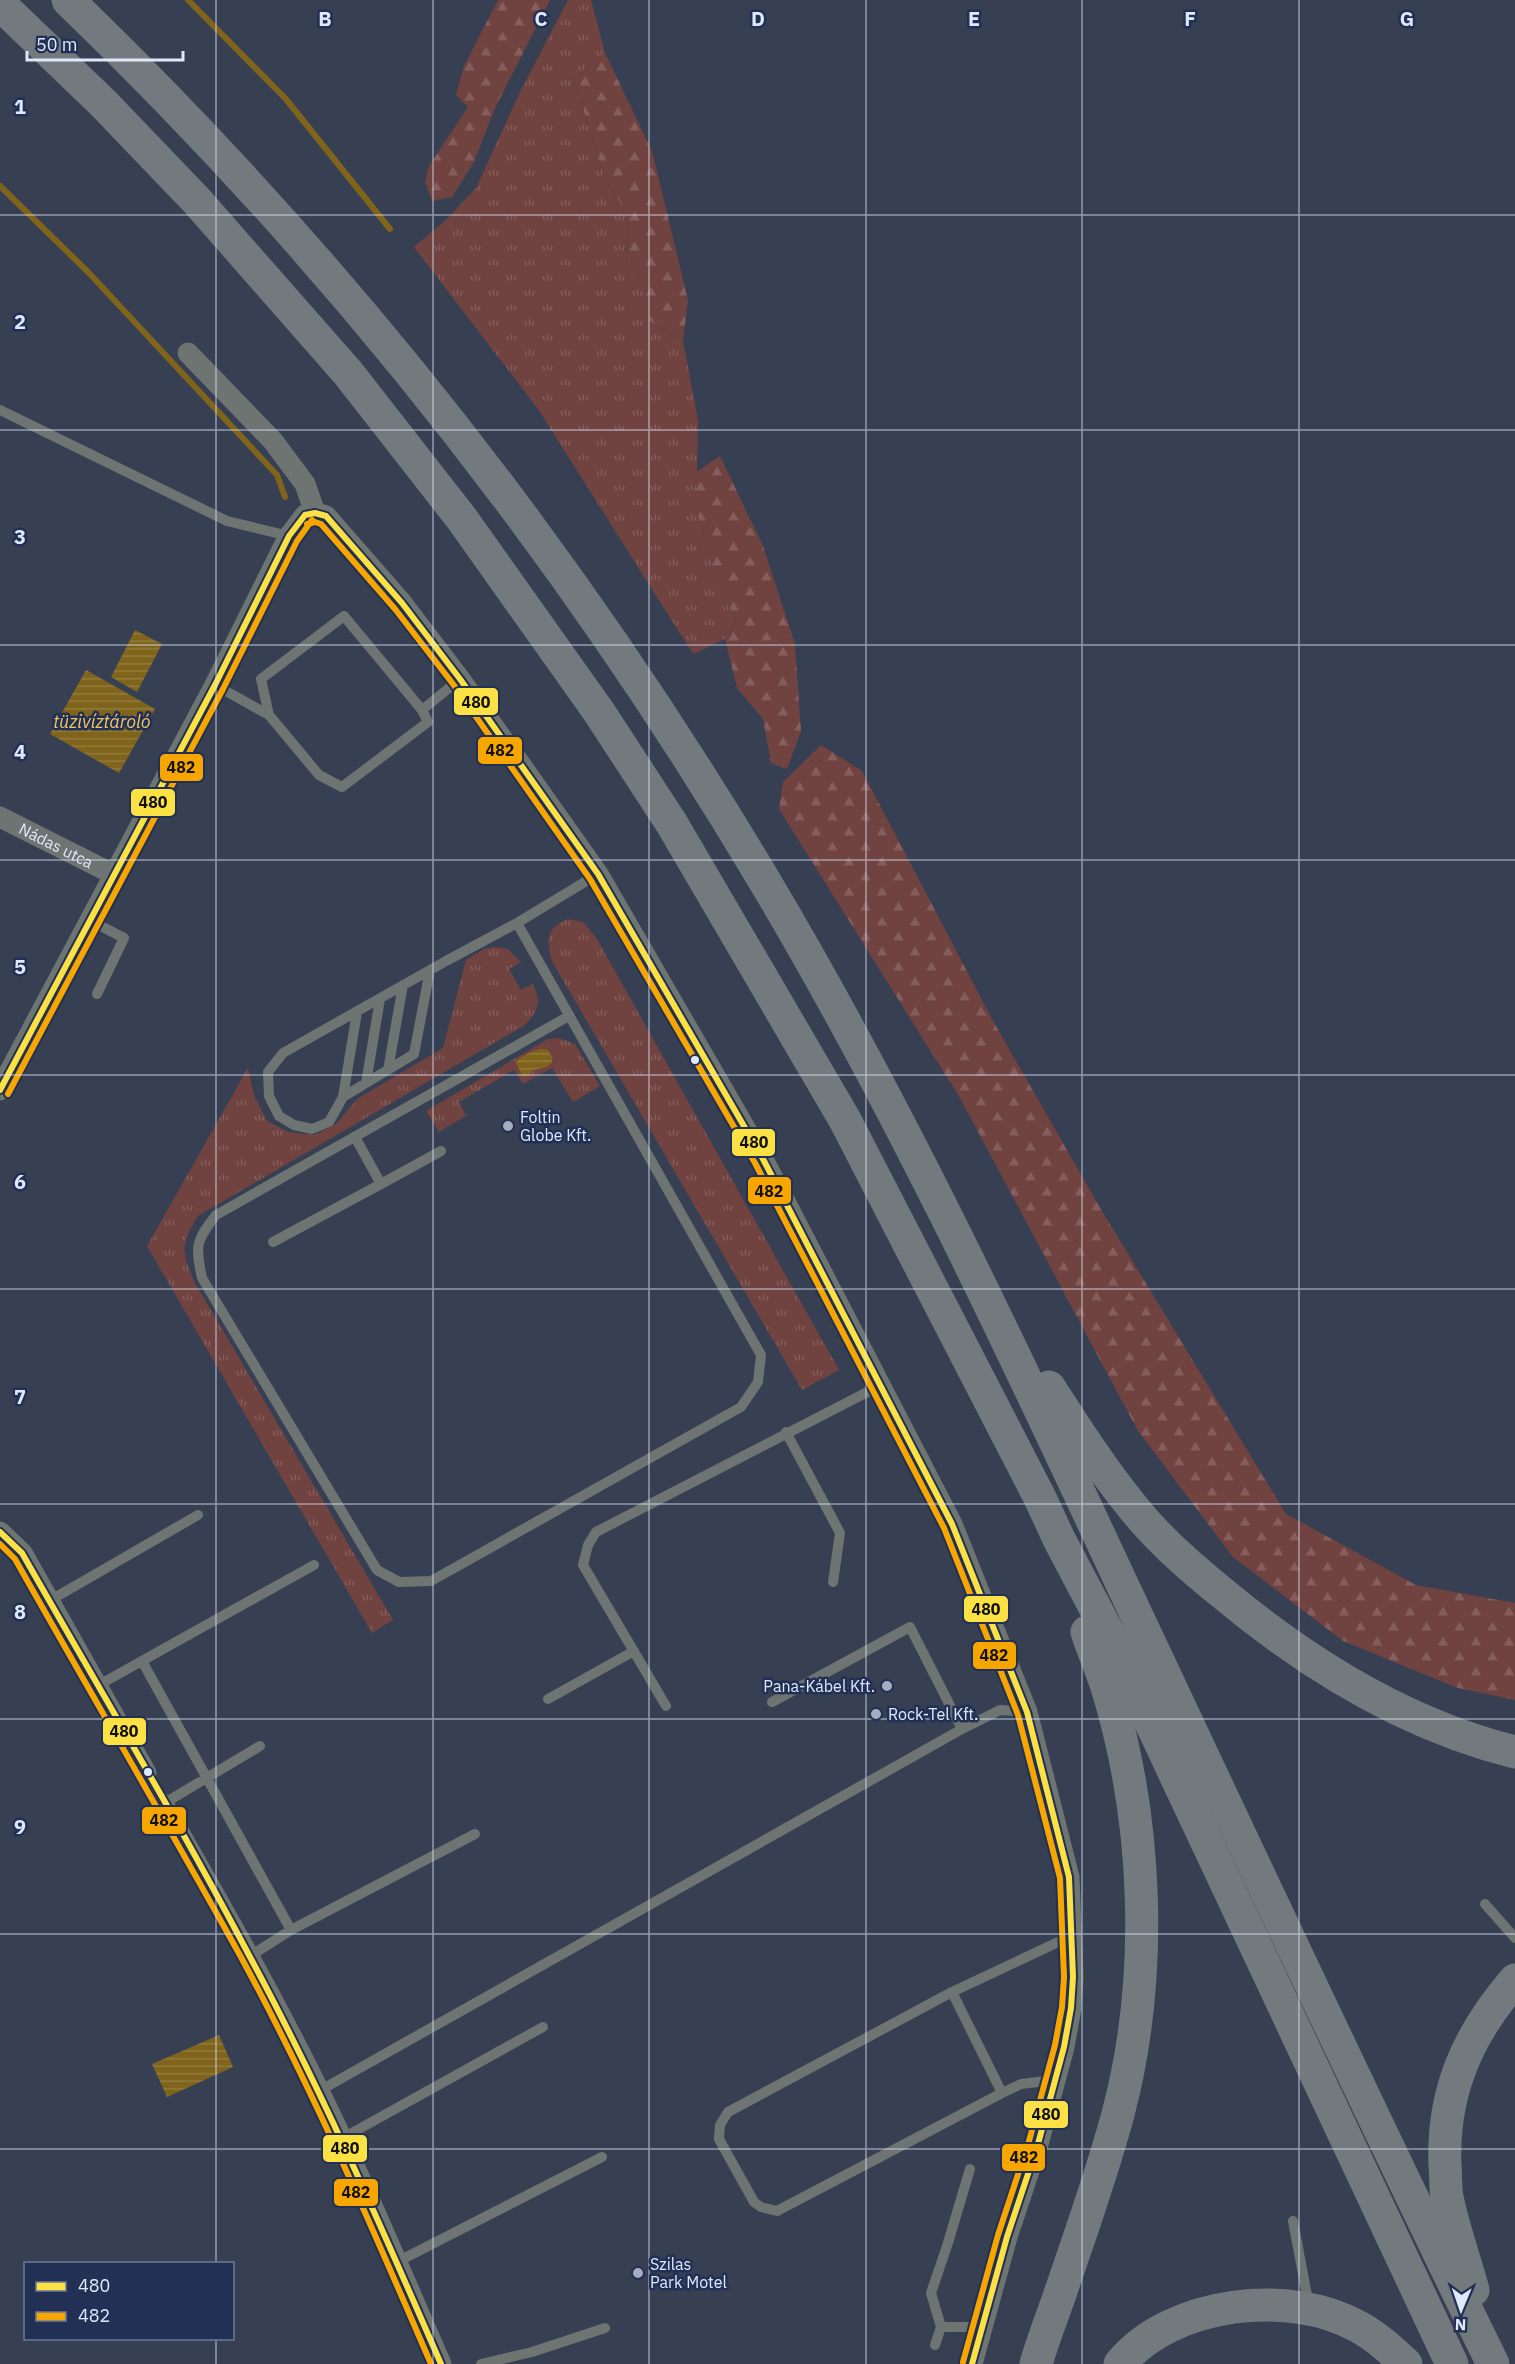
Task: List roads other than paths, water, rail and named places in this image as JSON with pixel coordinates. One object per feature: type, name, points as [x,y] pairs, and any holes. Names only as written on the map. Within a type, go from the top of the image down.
[{"type":"highway","points":[[68,0],[144,73],[321,265],[446,416],[509,496],[570,580],[652,701],[768,886],[895,1114],[996,1320],[1369,2110],[1493,2364]]},
{"type":"highway","points":[[0,4],[103,103],[197,201],[348,373],[462,519],[599,712],[678,834],[845,1119],[1111,1638],[1452,2364]]},
{"type":"highway","points":[[996,1320],[1035,1364],[1083,1442],[1136,1512],[1185,1563],[1298,1652],[1341,1679],[1395,1708],[1459,1734],[1515,1752]]},
{"type":"highway","points":[[1036,2364],[1105,2159],[1127,2078],[1139,1988],[1142,1925],[1139,1857],[1125,1761],[1107,1687],[1080,1613],[1059,1539]]},
{"type":"highway","points":[[1493,2364],[1447,2196],[1445,2154],[1447,2108],[1461,2066],[1477,2030],[1499,1998],[1515,1980]]},
{"type":"highway","points":[[1120,2364],[1152,2337],[1179,2322],[1211,2311],[1242,2305],[1278,2304],[1334,2316],[1358,2326],[1382,2342],[1406,2364]]},
{"type":"street","points":[[188,353],[273,441],[305,484],[310,514]]},
{"type":"street","points":[[0,1090],[91,921],[113,874],[290,536],[310,514]]},
{"type":"street","points":[[310,514],[326,516],[402,603],[460,679],[598,874],[763,1159],[881,1385],[952,1524],[1027,1712],[1069,1877],[1071,2008],[1064,2047],[1038,2144],[1007,2237],[972,2364]]},
{"type":"street","name":"Nádas utca","points":[[0,817],[113,874]]},
{"type":"street","points":[[0,1532],[22,1553],[146,1773]]},
{"type":"street","points":[[163,1804],[250,1956],[319,2091],[441,2364]]},
{"type":"lane","points":[[0,410],[227,521],[290,536]]},
{"type":"lane","points":[[214,685],[269,715],[319,776],[342,787],[428,722],[422,710],[344,616],[261,679],[269,715]]},
{"type":"lane","points":[[422,710],[460,679]]},
{"type":"lane","points":[[357,1012],[343,1097],[329,1122],[312,1129],[294,1125],[279,1116],[269,1096],[268,1072],[284,1053],[430,970],[517,923],[598,874]]},
{"type":"lane","points":[[91,921],[124,938],[97,994]]},
{"type":"lane","points":[[517,923],[761,1355],[758,1382],[741,1407],[431,1581],[399,1582],[377,1570],[202,1278],[198,1257],[200,1235],[216,1215],[569,1016]]},
{"type":"lane","points":[[343,1097],[414,1054],[430,970]]},
{"type":"lane","points":[[387,1070],[403,986]]},
{"type":"lane","points":[[366,1083],[380,999]]},
{"type":"lane","points":[[355,1137],[381,1184]]},
{"type":"lane","points":[[273,1242],[441,1151]]},
{"type":"lane","points":[[666,1706],[583,1565],[588,1545],[596,1532],[881,1385]]},
{"type":"lane","points":[[786,1432],[840,1533],[833,1582]]},
{"type":"lane","points":[[49,1601],[198,1515]]},
{"type":"lane","points":[[97,1686],[314,1565]]},
{"type":"lane","points":[[772,1702],[910,1627],[962,1729]]},
{"type":"lane","points":[[548,1699],[634,1651]]},
{"type":"lane","points":[[142,1661],[291,1930]]},
{"type":"lane","points":[[319,2091],[962,1729],[1000,1710],[1027,1712]]},
{"type":"lane","points":[[146,1773],[163,1804],[260,1746]]},
{"type":"lane","points":[[250,1956],[291,1930],[475,1834]]},
{"type":"lane","points":[[1485,1904],[1515,1938]]},
{"type":"lane","points":[[1054,2080],[1021,2084],[1002,2092],[777,2211],[761,2207],[754,2202],[719,2139],[720,2125],[728,2112],[952,1992],[1071,1936]]},
{"type":"lane","points":[[952,1992],[1002,2092]]},
{"type":"lane","points":[[341,2139],[543,2027]]},
{"type":"lane","points":[[397,2262],[602,2157]]},
{"type":"lane","points":[[935,2345],[941,2327],[930,2293],[948,2246],[970,2169]]},
{"type":"lane","points":[[1293,2221],[1309,2310]]},
{"type":"lane","points":[[941,2327],[981,2327]]},
{"type":"lane","points":[[481,2364],[532,2352],[605,2328]]},
{"type":"water","name":"tüzivíztároló","points":[[135,630],[162,644],[137,692],[111,677]]},
{"type":"water","name":"tüzivíztároló","points":[[86,670],[155,709],[119,773],[50,734]]},
{"type":"water","points":[[542,1049],[548,1050],[552,1062],[547,1067],[533,1070],[528,1076],[522,1076],[516,1062]]},
{"type":"water","points":[[219,2035],[233,2067],[167,2097],[152,2064]]},
{"type":"waterway","points":[[188,0],[285,98],[390,229]]},
{"type":"waterway","points":[[0,186],[88,272],[277,475],[285,497]]},
{"type":"place","name":"Foltin Globe Kft.","points":[[508,1126]]},
{"type":"place","name":"Pana-Kábel Kft.","points":[[887,1686]]},
{"type":"place","name":"Rock-Tel Kft.","points":[[876,1714]]},
{"type":"place","name":"Szilas Park Motel","points":[[638,2273]]}]
